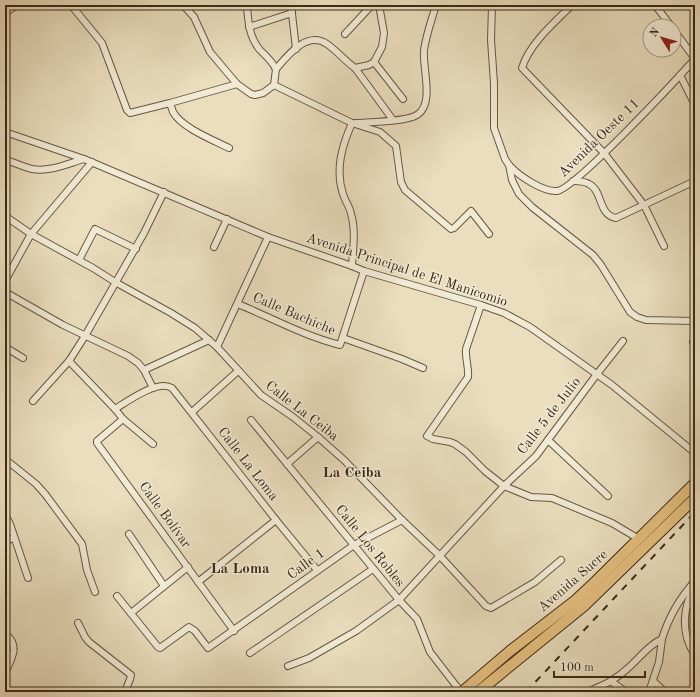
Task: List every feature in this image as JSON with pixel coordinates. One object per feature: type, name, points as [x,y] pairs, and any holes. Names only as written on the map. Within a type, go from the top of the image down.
[{"type":"main road","name":"Avenida Sucre","points":[[462,692],[510,651],[576,600],[606,573],[695,483]]},
{"type":"main road","name":"Avenida Sucre","points":[[478,692],[585,605],[695,498]]},
{"type":"street","points":[[5,13],[17,5]]},
{"type":"street","points":[[71,5],[102,43],[128,111],[131,113],[237,84]]},
{"type":"street","points":[[184,5],[194,17],[210,52],[237,84],[251,94],[255,95],[263,93],[274,85],[276,69],[272,61],[260,49],[251,34],[247,5]]},
{"type":"street","points":[[291,5],[296,49]]},
{"type":"street","points":[[345,34],[372,5]]},
{"type":"street","points":[[355,68],[369,65],[374,62],[382,47],[384,33],[379,5]]},
{"type":"street","points":[[352,123],[410,118],[418,114],[426,104],[424,50],[436,5]]},
{"type":"street","points":[[492,5],[491,40],[494,83],[494,128],[505,159],[509,165],[512,180],[519,194],[532,207],[593,255],[601,265],[630,312],[637,317],[646,320],[695,321]]},
{"type":"street","points":[[572,5],[534,45],[526,57],[522,68],[604,153],[644,205],[664,246]]},
{"type":"street","points":[[655,5],[665,18]]},
{"type":"street","points":[[249,27],[292,13]]},
{"type":"street","points":[[276,69],[291,53],[306,41],[324,42],[355,68],[393,120]]},
{"type":"street","points":[[682,41],[695,59]]},
{"type":"street","name":"Avenida Oeste 11","points":[[509,165],[516,172],[541,187],[552,191],[563,189],[604,153],[695,59]]},
{"type":"street","points":[[374,62],[403,99]]},
{"type":"street","points":[[680,75],[695,104]]},
{"type":"street","points":[[274,85],[352,123],[380,132],[396,146],[401,182],[405,190],[451,228],[454,228],[471,211],[489,234]]},
{"type":"street","points":[[170,103],[174,113],[180,120],[193,130],[229,148]]},
{"type":"street","points":[[352,123],[343,147],[339,172],[343,196],[352,214],[352,266]]},
{"type":"street","name":"Avenida Principal de El Manicomio","points":[[5,132],[92,162],[268,237],[364,271],[504,313],[530,327],[597,374],[695,453]]},
{"type":"street","points":[[5,160],[42,170],[84,159]]},
{"type":"street","points":[[5,281],[31,234],[92,162]]},
{"type":"street","points":[[573,181],[589,184],[594,188],[604,210],[612,217],[619,217],[695,180]]},
{"type":"street","points":[[33,400],[69,361],[85,336],[115,282],[136,249],[164,192]]},
{"type":"street","name":"Calle La Ceiba","points":[[5,216],[31,234],[79,260],[195,328],[217,347],[260,396],[293,417],[344,460],[402,520],[440,556],[488,608],[491,608],[535,582],[561,560]]},
{"type":"street","points":[[214,247],[227,219]]},
{"type":"street","points":[[79,260],[95,229],[136,249]]},
{"type":"street","points":[[217,347],[268,237]]},
{"type":"street","points":[[364,271],[342,338],[423,368]]},
{"type":"street","points":[[5,292],[85,336],[128,356],[138,363],[144,370],[153,388]]},
{"type":"street","name":"Calle Bachiche","points":[[238,304],[303,334],[340,345],[342,338]]},
{"type":"street","points":[[481,305],[466,349],[468,377],[427,435],[430,438],[455,444],[504,486],[531,497],[552,498],[612,523],[639,539]]},
{"type":"street","points":[[144,370],[209,340]]},
{"type":"street","name":"Calle 5 de Julio","points":[[288,666],[309,658],[356,631],[399,600],[504,486],[536,456],[623,341]]},
{"type":"street","points":[[5,347],[23,358]]},
{"type":"street","points":[[69,361],[123,419],[153,444]]},
{"type":"street","points":[[192,412],[238,370]]},
{"type":"street","name":"Calle La Loma","points":[[115,409],[138,394],[153,388],[166,386],[172,388],[317,570]]},
{"type":"street","name":"Calle Bolívar","points":[[123,419],[97,442],[234,631]]},
{"type":"street","name":"Calle Los Robles","points":[[251,420],[373,569],[417,619],[430,652],[462,692]]},
{"type":"street","points":[[287,464],[318,437]]},
{"type":"street","points":[[548,440],[608,496]]},
{"type":"street","points":[[5,460],[41,489],[82,544],[86,570],[95,592]]},
{"type":"street","points":[[5,515],[10,524],[28,578]]},
{"type":"street","points":[[198,582],[276,520]]},
{"type":"street","name":"Calle 1","points":[[131,613],[159,648],[189,627],[195,631],[208,648],[354,545],[402,520]]},
{"type":"street","points":[[129,534],[164,586]]},
{"type":"street","points":[[5,541],[14,538]]},
{"type":"street","points":[[117,596],[131,613],[188,567]]},
{"type":"street","points":[[250,653],[373,569]]},
{"type":"street","points":[[649,692],[659,662],[662,639],[668,621],[678,603],[695,581]]},
{"type":"street","points":[[695,585],[686,608],[684,619],[686,636],[695,655]]},
{"type":"street","points":[[78,623],[89,642],[131,674],[125,692]]},
{"type":"street","points":[[5,634],[15,648],[5,674]]},
{"type":"street","points":[[587,692],[612,682],[654,642],[662,639]]},
{"type":"street","points":[[653,680],[665,692]]},
{"type":"street","points":[[612,682],[626,692]]},
{"type":"street","points":[[112,692],[120,692]]},
{"type":"railway","points":[[526,692],[695,512]]},
{"type":"district","name":"La Ceiba","points":[[352,473]]},
{"type":"district","name":"La Loma","points":[[240,569]]}]
